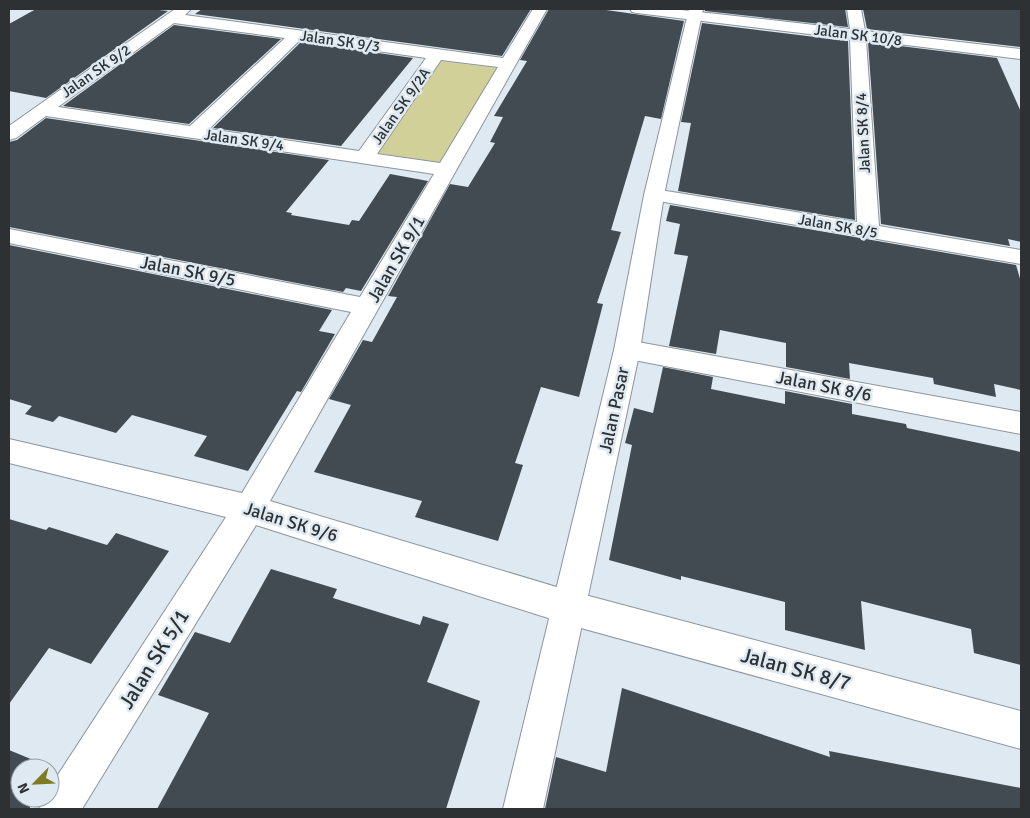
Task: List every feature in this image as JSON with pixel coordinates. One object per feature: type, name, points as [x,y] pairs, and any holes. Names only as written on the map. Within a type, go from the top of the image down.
[{"type":"street","name":"Jalan SK 9/1","points":[[249,509],[540,9]]},
{"type":"street","name":"Jalan SK 10/8","points":[[637,9],[696,12],[1020,57]]},
{"type":"street","name":"Jalan SK 8/4","points":[[854,9],[858,34],[868,231]]},
{"type":"street","name":"Jalan Pasar","points":[[523,809],[627,350],[654,195],[696,12]]},
{"type":"street","name":"Jalan SK 9/3","points":[[177,13],[297,35],[509,64]]},
{"type":"street","name":"Jalan SK 9/2","points":[[9,134],[177,13]]},
{"type":"street","points":[[194,133],[297,35]]},
{"type":"street","name":"Jalan SK 9/2A","points":[[364,158],[437,54]]},
{"type":"street","name":"Jalan SK 9/4","points":[[42,110],[447,170]]},
{"type":"street","name":"Jalan SK 8/5","points":[[654,195],[1021,257]]},
{"type":"street","name":"Jalan SK 9/5","points":[[9,236],[368,307]]},
{"type":"street","name":"Jalan SK 8/6","points":[[627,350],[1021,423]]},
{"type":"street","name":"Jalan SK 9/6","points":[[9,451],[249,509],[570,608]]},
{"type":"street","name":"Jalan SK 5/1","points":[[59,809],[249,509]]},
{"type":"street","name":"Jalan SK 8/7","points":[[570,608],[1021,730]]},
{"type":"shaded area","points":[[659,9],[850,9],[852,33]]},
{"type":"shaded area","points":[[441,61],[497,68],[442,163],[377,153]]},
{"type":"building","points":[[36,9],[150,9],[168,11],[46,98],[9,91],[9,24]]},
{"type":"building","points":[[202,9],[531,9],[502,56],[195,14]]},
{"type":"building","points":[[549,9],[599,9],[684,21],[661,119],[645,116],[611,230],[621,232],[597,303],[603,304],[579,397],[541,387],[515,463],[523,465],[498,541],[415,517],[422,501],[314,472],[351,405],[329,399],[363,340],[372,342],[397,297],[388,296],[450,184],[468,187],[495,143],[490,142],[503,117],[494,116],[527,61],[520,60]]},
{"type":"building","points":[[705,9],[845,9],[848,27],[705,11]]},
{"type":"building","points":[[863,9],[1021,9],[1021,47],[867,29]]},
{"type":"building","points":[[702,23],[848,41],[855,220],[678,191],[691,123],[681,122]]},
{"type":"building","points":[[174,25],[281,39],[189,124],[63,106]]},
{"type":"building","points":[[301,42],[413,58],[341,146],[213,128]]},
{"type":"building","points":[[868,42],[997,58],[1021,112],[1021,242],[1008,239],[1010,246],[881,224]]},
{"type":"building","points":[[46,118],[329,160],[286,212],[292,213],[291,215],[349,225],[352,220],[359,221],[390,174],[428,181],[361,291],[346,288],[343,292],[9,227],[9,142],[17,140]]},
{"type":"building","points":[[670,205],[1016,265],[1021,282],[1021,390],[994,384],[996,397],[934,384],[933,378],[849,363],[850,379],[786,367],[786,343],[720,330],[716,354],[669,346],[688,256],[674,254],[680,224],[666,221]]},
{"type":"building","points":[[9,245],[332,310],[319,331],[335,334],[301,392],[297,391],[248,471],[194,456],[207,436],[132,415],[116,433],[59,416],[53,422],[25,414],[32,406],[9,399]]},
{"type":"building","points":[[663,367],[713,377],[711,389],[785,404],[785,391],[852,404],[852,414],[906,424],[907,428],[1021,452],[1021,665],[974,653],[971,629],[861,601],[865,650],[785,630],[785,602],[681,576],[681,580],[609,560],[632,445],[625,443],[634,408],[653,413]]},
{"type":"building","points":[[9,519],[46,530],[49,527],[107,545],[116,533],[169,551],[91,664],[49,648],[9,704]]},
{"type":"building","points":[[271,569],[337,589],[333,598],[420,625],[423,616],[449,624],[427,682],[480,701],[446,809],[157,809],[209,713],[158,695],[195,632],[230,643]]},
{"type":"building","points":[[622,688],[830,757],[829,751],[1021,788],[1021,809],[545,809],[556,757],[606,772]]},
{"type":"building","points":[[9,750],[28,758],[10,758],[10,808],[30,808],[9,809]]}]
